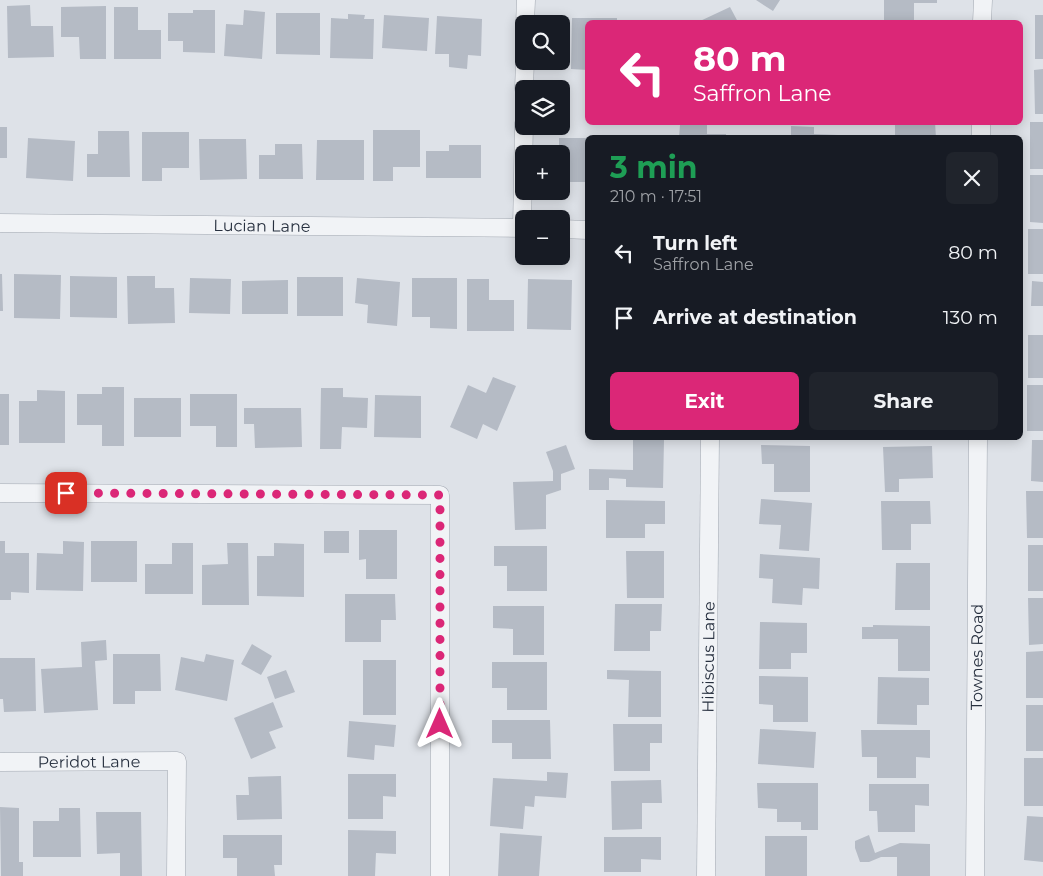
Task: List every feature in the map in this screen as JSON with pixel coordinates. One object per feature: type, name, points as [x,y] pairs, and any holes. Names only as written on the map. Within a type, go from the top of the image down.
[{"type":"street","points":[[525,15],[526,0]]},
{"type":"street","points":[[982,0],[982,20]]},
{"type":"street","points":[[523,210],[524,135]]},
{"type":"street","name":"Lucian Lane","points":[[0,224],[515,228]]},
{"type":"street","points":[[570,229],[585,230]]},
{"type":"street","name":"Hibiscus Lane","points":[[706,876],[710,440]]},
{"type":"street","name":"Townes Road","points":[[975,876],[978,440]]},
{"type":"street","points":[[0,494],[440,495],[440,876]]},
{"type":"street","name":"Peridot Lane","points":[[0,762],[178,761],[176,876]]},
{"type":"building","points":[[756,0],[780,0],[773,11]]},
{"type":"building","points":[[884,0],[937,0],[937,3],[914,3],[914,20],[884,20]]},
{"type":"building","points":[[30,5],[31,26],[53,26],[54,57],[8,58],[7,6]]},
{"type":"building","points":[[106,6],[106,59],[80,59],[79,37],[61,37],[61,7]]},
{"type":"building","points":[[114,7],[138,7],[138,30],[161,30],[161,59],[114,59]]},
{"type":"building","points":[[730,7],[737,20],[702,20]]},
{"type":"building","points":[[193,10],[215,10],[215,53],[183,52],[183,41],[168,41],[168,13],[193,13]]},
{"type":"building","points":[[244,10],[265,12],[262,59],[224,56],[226,24],[243,25]]},
{"type":"building","points":[[276,13],[320,13],[320,55],[276,54]]},
{"type":"building","points":[[348,14],[365,15],[364,19],[374,19],[373,59],[330,58],[331,18],[348,19]]},
{"type":"building","points":[[384,15],[429,18],[427,51],[382,48]]},
{"type":"building","points":[[1035,15],[1043,15],[1043,59],[1035,59]]},
{"type":"building","points":[[437,16],[482,19],[481,56],[468,55],[467,69],[449,67],[449,54],[435,54]]},
{"type":"building","points":[[572,18],[617,18],[617,20],[585,20],[585,70],[571,69]]},
{"type":"building","points":[[1043,69],[1043,114],[1035,114],[1034,70]]},
{"type":"building","points":[[1030,122],[1043,122],[1043,169],[1030,169]]},
{"type":"building","points":[[680,125],[707,125],[707,134],[726,134],[726,135],[679,135]]},
{"type":"building","points":[[895,125],[935,125],[936,135],[895,135]]},
{"type":"building","points":[[791,126],[814,127],[814,134],[838,135],[791,135]]},
{"type":"building","points":[[0,127],[7,127],[7,158],[0,158]]},
{"type":"building","points":[[373,130],[420,130],[420,167],[393,167],[393,181],[373,181]]},
{"type":"building","points":[[98,131],[129,131],[130,177],[87,177],[87,154],[98,154]]},
{"type":"building","points":[[142,132],[189,132],[189,168],[162,168],[162,181],[142,181]]},
{"type":"building","points":[[28,138],[75,141],[73,181],[26,178]]},
{"type":"building","points":[[559,138],[585,138],[585,182],[570,182],[570,145],[559,145]]},
{"type":"building","points":[[199,139],[246,139],[247,179],[200,180]]},
{"type":"building","points":[[317,140],[364,140],[364,180],[316,180]]},
{"type":"building","points":[[275,144],[302,144],[303,179],[259,179],[259,155],[275,155]]},
{"type":"building","points":[[449,145],[481,145],[481,178],[426,178],[426,151],[449,151]]},
{"type":"building","points":[[1030,175],[1043,175],[1043,223],[1030,222]]},
{"type":"building","points":[[1028,229],[1043,229],[1043,274],[1028,274]]},
{"type":"building","points":[[0,274],[2,274],[3,311],[0,311]]},
{"type":"building","points":[[14,274],[61,275],[60,319],[14,318]]},
{"type":"building","points":[[70,276],[117,277],[117,318],[70,317]]},
{"type":"building","points":[[127,276],[155,276],[155,288],[174,288],[175,323],[128,324]]},
{"type":"building","points":[[297,277],[343,277],[343,316],[297,316]]},
{"type":"building","points":[[190,278],[231,279],[230,314],[189,313]]},
{"type":"building","points":[[357,278],[400,282],[397,326],[367,323],[368,305],[355,303]]},
{"type":"building","points":[[412,278],[457,278],[457,329],[430,328],[430,317],[412,317]]},
{"type":"building","points":[[467,279],[489,279],[489,300],[514,300],[514,331],[467,331]]},
{"type":"building","points":[[528,279],[572,280],[571,330],[527,329]]},
{"type":"building","points":[[288,280],[288,314],[242,314],[242,281]]},
{"type":"building","points":[[1032,281],[1043,282],[1043,306],[1031,306]]},
{"type":"building","points":[[1028,335],[1043,335],[1043,378],[1028,378]]},
{"type":"building","points":[[493,377],[516,386],[497,431],[483,424],[477,439],[450,427],[468,385],[486,393]]},
{"type":"building","points":[[1027,385],[1043,385],[1043,431],[1027,431]]},
{"type":"building","points":[[102,387],[124,387],[124,446],[102,446],[102,425],[77,425],[77,394],[102,394]]},
{"type":"building","points":[[321,388],[343,388],[343,397],[368,398],[367,428],[342,427],[341,449],[320,449]]},
{"type":"building","points":[[37,390],[65,391],[65,443],[19,443],[19,401],[37,401]]},
{"type":"building","points":[[0,394],[9,394],[9,445],[0,445]]},
{"type":"building","points":[[190,394],[237,394],[237,447],[216,447],[216,426],[190,426]]},
{"type":"building","points":[[375,395],[421,396],[421,438],[374,437]]},
{"type":"building","points":[[134,398],[181,398],[181,437],[134,437]]},
{"type":"building","points":[[244,408],[301,408],[302,447],[255,448],[254,424],[244,424]]},
{"type":"building","points":[[633,440],[664,440],[663,488],[626,487],[626,479],[609,478],[609,490],[589,490],[589,469],[633,470]]},
{"type":"building","points":[[1032,440],[1043,440],[1043,482],[1031,481]]},
{"type":"building","points":[[566,445],[575,469],[561,474],[561,490],[546,495],[546,529],[515,530],[513,482],[553,481],[553,471],[546,452]]},
{"type":"building","points":[[761,445],[810,446],[810,492],[774,492],[774,464],[762,464]]},
{"type":"building","points":[[932,446],[933,478],[899,479],[899,492],[885,492],[883,447]]},
{"type":"building","points":[[1026,491],[1043,491],[1043,538],[1027,538]]},
{"type":"building","points":[[761,499],[812,503],[809,551],[779,549],[781,525],[759,524]]},
{"type":"building","points":[[606,500],[665,501],[665,524],[645,524],[645,538],[606,538]]},
{"type":"building","points":[[881,501],[930,501],[931,524],[911,524],[911,550],[882,550]]},
{"type":"building","points":[[359,530],[397,530],[397,579],[366,579],[366,559],[359,560]]},
{"type":"building","points":[[324,531],[349,531],[349,553],[324,553]]},
{"type":"building","points":[[0,541],[5,541],[5,553],[29,553],[29,593],[11,592],[11,600],[0,600]]},
{"type":"building","points":[[63,541],[84,542],[83,591],[36,590],[37,553],[63,554]]},
{"type":"building","points":[[91,541],[137,541],[137,582],[91,582]]},
{"type":"building","points":[[172,543],[193,543],[193,594],[145,594],[145,564],[172,564]]},
{"type":"building","points":[[227,543],[248,543],[249,605],[202,605],[202,565],[228,564]]},
{"type":"building","points":[[274,543],[304,544],[304,597],[257,596],[257,556],[274,556]]},
{"type":"building","points":[[1028,545],[1043,545],[1043,591],[1028,591]]},
{"type":"building","points":[[494,546],[547,546],[547,591],[507,591],[507,566],[494,566]]},
{"type":"building","points":[[626,551],[664,551],[664,598],[627,598]]},
{"type":"building","points":[[760,554],[820,558],[819,589],[803,588],[802,605],[772,603],[773,579],[759,578]]},
{"type":"building","points":[[896,563],[930,563],[930,610],[895,610]]},
{"type":"building","points":[[345,594],[395,594],[396,620],[381,620],[381,642],[345,642]]},
{"type":"building","points":[[1028,598],[1043,598],[1043,644],[1029,645]]},
{"type":"building","points":[[615,604],[662,604],[661,631],[650,631],[650,651],[614,651]]},
{"type":"building","points":[[493,606],[544,606],[544,655],[513,655],[513,629],[493,628]]},
{"type":"building","points":[[760,622],[807,623],[807,653],[791,653],[791,669],[759,669]]},
{"type":"building","points":[[873,625],[930,626],[930,671],[898,671],[898,639],[862,639],[862,627],[873,627]]},
{"type":"building","points":[[106,640],[107,660],[95,661],[98,710],[44,713],[41,669],[82,667],[81,642]]},
{"type":"building","points":[[252,644],[272,656],[261,675],[241,664]]},
{"type":"building","points":[[1043,651],[1043,698],[1026,698],[1026,652]]},
{"type":"building","points":[[113,654],[160,654],[161,691],[135,691],[135,704],[113,704]]},
{"type":"building","points":[[206,654],[234,660],[227,701],[175,690],[181,657],[204,662]]},
{"type":"building","points":[[0,658],[35,658],[36,711],[4,712],[3,699],[0,699]]},
{"type":"building","points":[[363,660],[396,660],[396,715],[363,715]]},
{"type":"building","points":[[492,662],[547,662],[547,710],[507,710],[507,688],[492,688]]},
{"type":"building","points":[[286,670],[295,692],[275,699],[267,677]]},
{"type":"building","points":[[607,670],[661,671],[661,717],[628,717],[629,680],[607,679]]},
{"type":"building","points":[[759,676],[808,677],[808,722],[773,722],[773,705],[759,704]]},
{"type":"building","points":[[878,677],[929,678],[929,705],[917,705],[917,725],[877,724]]},
{"type":"building","points":[[273,702],[283,727],[269,732],[276,748],[251,759],[234,718]]},
{"type":"building","points":[[1026,705],[1043,705],[1043,751],[1026,751]]},
{"type":"building","points":[[492,720],[550,720],[551,759],[512,759],[512,743],[492,743]]},
{"type":"building","points":[[349,721],[396,725],[394,747],[375,745],[374,760],[347,757]]},
{"type":"building","points":[[613,724],[662,724],[662,743],[650,743],[650,771],[614,771]]},
{"type":"building","points":[[760,729],[816,732],[814,768],[758,764]]},
{"type":"building","points":[[861,730],[930,730],[930,758],[916,757],[916,778],[877,778],[877,757],[862,757]]},
{"type":"building","points":[[1024,758],[1043,758],[1043,806],[1024,806]]},
{"type":"building","points":[[547,772],[568,773],[566,798],[535,796],[534,807],[525,806],[523,829],[490,826],[493,778],[547,781]]},
{"type":"building","points":[[348,774],[396,774],[396,797],[383,796],[383,819],[348,819]]},
{"type":"building","points":[[281,776],[282,819],[237,820],[236,795],[249,795],[248,777]]},
{"type":"building","points":[[661,780],[662,803],[642,803],[642,829],[612,830],[611,781]]},
{"type":"building","points":[[757,783],[818,783],[818,830],[801,830],[801,822],[777,822],[777,809],[758,808]]},
{"type":"building","points":[[869,784],[929,784],[929,806],[915,805],[915,832],[878,832],[877,811],[869,811]]},
{"type":"building","points":[[0,807],[19,808],[19,862],[23,862],[23,876],[1,876]]},
{"type":"building","points":[[59,808],[80,808],[81,857],[33,857],[33,821],[59,821]]},
{"type":"building","points":[[96,812],[141,812],[142,876],[120,876],[120,853],[97,854]]},
{"type":"building","points":[[1027,816],[1043,817],[1043,862],[1024,860]]},
{"type":"building","points":[[348,830],[396,831],[396,854],[376,853],[375,876],[348,876]]},
{"type":"building","points":[[500,833],[542,836],[539,876],[498,876]]},
{"type":"building","points":[[223,835],[282,835],[282,865],[274,865],[275,876],[237,876],[237,858],[223,858]]},
{"type":"building","points":[[869,835],[875,853],[900,843],[930,844],[930,876],[897,876],[897,857],[881,857],[869,862],[860,862],[855,848],[855,841]]},
{"type":"building","points":[[765,836],[807,836],[807,876],[765,876]]},
{"type":"building","points":[[604,837],[661,837],[661,860],[641,859],[641,872],[604,872]]},
{"type":"route","points":[[66,493],[440,495],[440,724]]}]
